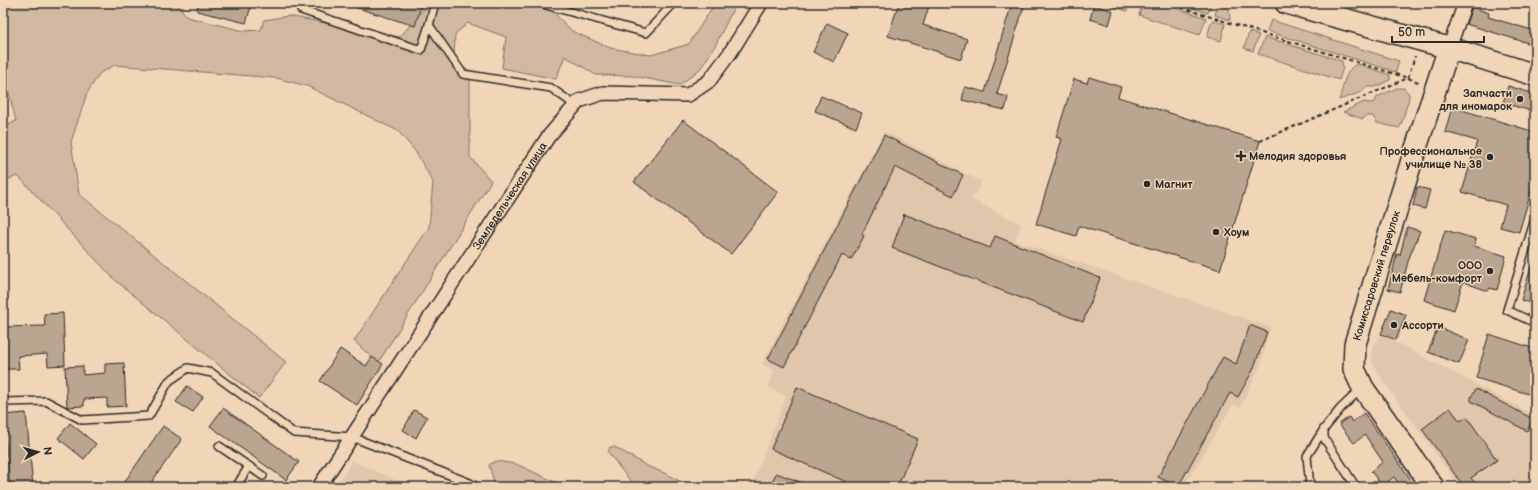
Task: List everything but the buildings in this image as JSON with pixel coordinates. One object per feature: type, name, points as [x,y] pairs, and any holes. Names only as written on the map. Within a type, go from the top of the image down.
[{"type":"main road","points":[[1286,3],[1421,40],[1535,74]]},
{"type":"main road","name":"Комиссаровский переулок","points":[[1433,487],[1363,388],[1354,369],[1355,344],[1449,48]]},
{"type":"street","name":"Земледельческая улица","points":[[319,487],[548,136],[579,101],[603,93],[688,95],[709,81],[730,53],[761,3]]},
{"type":"street","points":[[1449,48],[1466,3]]},
{"type":"lane","points":[[301,10],[421,50],[435,3]]},
{"type":"lane","points":[[546,3],[546,5],[646,33],[674,3]]},
{"type":"lane","points":[[429,24],[463,74],[551,88],[575,106]]},
{"type":"lane","points":[[1535,219],[1507,310],[1535,323]]},
{"type":"lane","points":[[3,402],[46,401],[82,420],[148,416],[169,381],[188,368],[212,373],[294,433],[352,437],[477,487]]},
{"type":"lane","points":[[1310,487],[1307,456],[1324,428],[1341,408],[1363,388]]},
{"type":"lane","points":[[1324,428],[1324,438],[1356,487]]},
{"type":"lane","points":[[219,446],[263,476]]},
{"type":"lane","points":[[236,487],[249,466]]},
{"type":"path","points":[[1168,3],[1236,26],[1408,78],[1436,88]]},
{"type":"path","points":[[1260,141],[1408,78],[1421,40]]},
{"type":"shaded area","points":[[3,3],[170,3],[180,7],[187,17],[244,31],[261,30],[264,20],[288,16],[400,37],[429,3],[544,3],[572,31],[610,48],[651,55],[689,44],[715,3],[736,3],[716,44],[701,68],[680,85],[633,76],[596,75],[565,56],[556,79],[502,68],[506,37],[468,23],[455,34],[454,60],[470,72],[470,157],[491,181],[378,363],[354,341],[429,227],[433,182],[415,151],[398,131],[307,86],[276,78],[115,65],[100,73],[87,93],[71,142],[79,194],[286,362],[259,398],[115,280],[18,176],[3,181],[3,128],[16,121],[3,69]]},
{"type":"shaded area","points":[[1101,3],[1129,3],[1127,11]]},
{"type":"shaded area","points":[[1143,3],[1161,3],[1206,18],[1200,35],[1139,15]]},
{"type":"shaded area","points":[[1178,3],[1211,3],[1208,13]]},
{"type":"shaded area","points":[[1218,4],[1229,9],[1230,20],[1215,15]]},
{"type":"shaded area","points":[[1212,20],[1225,24],[1221,41],[1207,37]]},
{"type":"shaded area","points":[[1271,20],[1399,61],[1396,72],[1267,31]]},
{"type":"shaded area","points":[[1249,32],[1259,35],[1253,51],[1244,48]]},
{"type":"shaded area","points":[[1265,37],[1342,61],[1343,68],[1339,80],[1258,54]]},
{"type":"shaded area","points":[[1358,64],[1390,75],[1390,80],[1375,87],[1366,87],[1362,92],[1339,100],[1347,74],[1350,69]]},
{"type":"shaded area","points":[[1397,88],[1404,88],[1409,94],[1399,128],[1377,123],[1373,116],[1366,116],[1363,119],[1343,112],[1364,102],[1375,102],[1377,97]]},
{"type":"shaded area","points":[[884,131],[982,182],[972,199],[1021,224],[1015,241],[1270,327],[1261,364],[1240,408],[1233,404],[1184,487],[751,487],[786,397],[768,387],[774,371],[762,364]]},
{"type":"shaded area","points":[[1381,334],[1535,416],[1535,487],[1460,487],[1384,382],[1372,362],[1372,349]]},
{"type":"shaded area","points":[[610,447],[615,447],[647,466],[691,487],[638,487],[627,477],[608,452]]},
{"type":"shaded area","points":[[352,461],[412,487],[336,487]]},
{"type":"shaded area","points":[[496,461],[516,464],[566,487],[499,487],[494,482],[489,465]]},
{"type":"place","name":"Запчасти для иномарок","points":[[1520,99]]},
{"type":"place","name":"Мелодия здоровья","points":[[1241,156]]},
{"type":"place","name":"Профессиональное училище № 38","points":[[1490,157]]},
{"type":"place","name":"Магнит","points":[[1147,184]]},
{"type":"place","name":"Хоум","points":[[1216,232]]},
{"type":"place","name":"ООО Мебель-комфорт","points":[[1490,271]]},
{"type":"place","name":"Ассорти","points":[[1394,325]]}]
